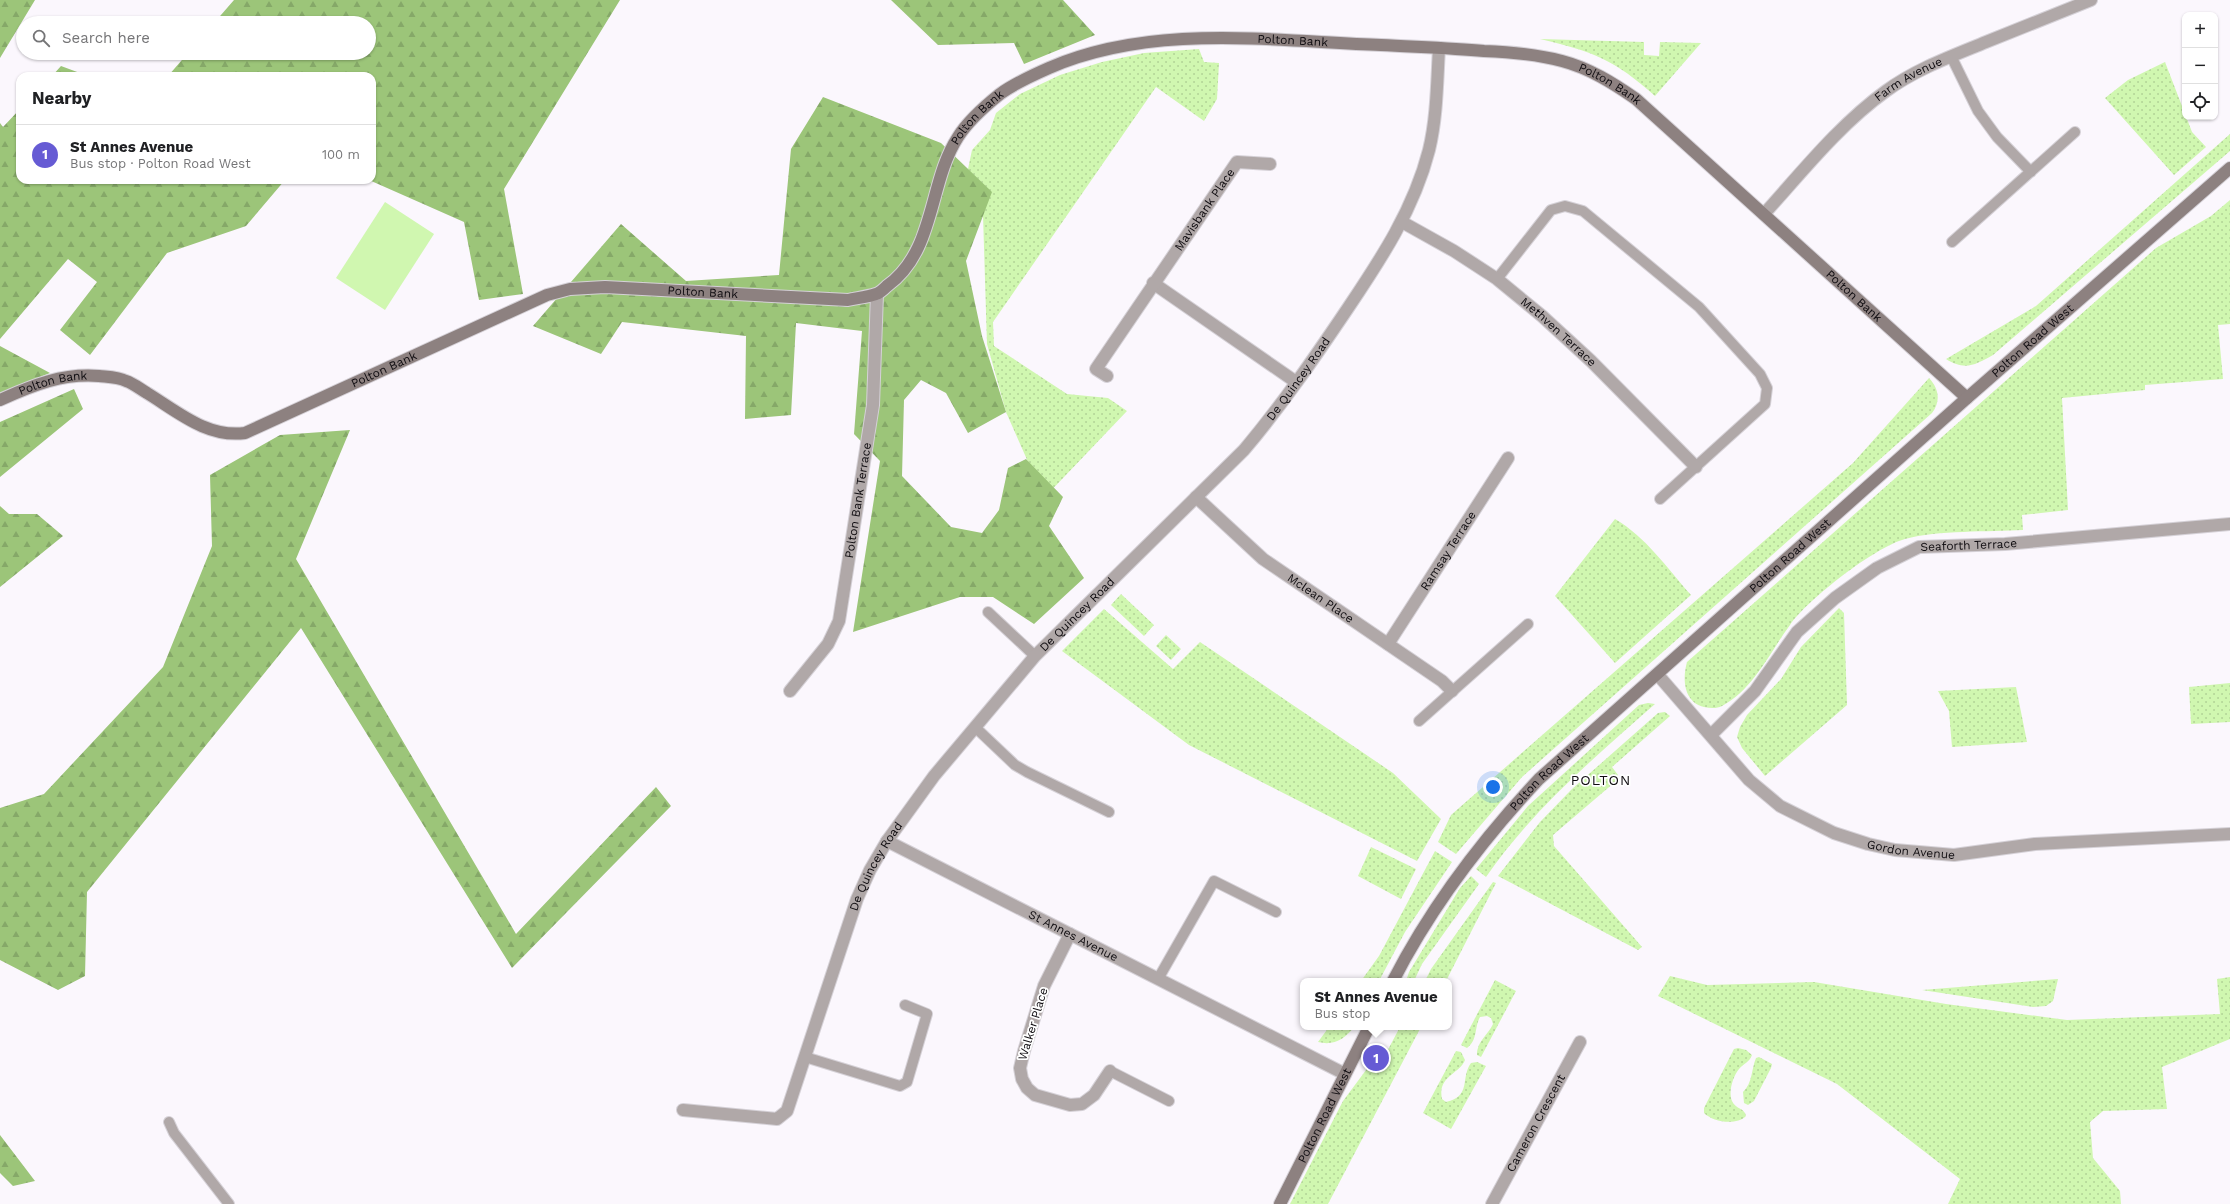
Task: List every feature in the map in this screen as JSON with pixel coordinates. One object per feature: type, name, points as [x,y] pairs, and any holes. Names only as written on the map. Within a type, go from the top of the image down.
[{"type":"street","name":"Farm Avenue","points":[[1764,214],[1861,110],[1886,91],[1915,73],[1951,56],[2091,0]]},
{"type":"street","name":"Polton Bank","points":[[0,400],[28,387],[57,378],[79,375],[110,377],[126,381],[199,425],[229,435],[240,434],[547,295],[570,289],[605,287],[848,300],[877,294],[901,277],[922,240],[947,161],[958,138],[977,115],[1001,93],[1034,74],[1073,58],[1117,47],[1162,40],[1209,38],[1439,48],[1535,54],[1565,61],[1593,73],[1616,85],[1636,100],[1967,398]]},
{"type":"street","name":"De Quincey Road","points":[[683,1110],[777,1119],[787,1111],[858,899],[870,870],[887,841],[934,776],[1035,656],[1244,450],[1272,417],[1334,329],[1402,222],[1418,185],[1429,150],[1435,114],[1439,48]]},
{"type":"street","name":"Mavisbank Place","points":[[1107,376],[1096,369],[1153,283],[1237,162],[1270,164]]},
{"type":"street","name":"Polton Road West","points":[[1395,978],[1409,950],[1464,867],[1508,812],[1539,779],[1658,675],[1967,398],[2230,168]]},
{"type":"street","name":"Methven Terrace","points":[[1402,222],[1454,251],[1497,279],[1542,316],[1591,361],[1696,467]]},
{"type":"street","points":[[1153,283],[1296,382]]},
{"type":"street","name":"Polton Bank Terrace","points":[[790,691],[828,644],[839,621],[872,406],[877,294]]},
{"type":"street","name":"Ramsay Terrace","points":[[1388,644],[1508,458]]},
{"type":"street","name":"Mclean Place","points":[[1196,497],[1263,559],[1442,681],[1452,691]]},
{"type":"street","name":"Seaforth Terrace","points":[[1711,735],[1755,691],[1803,627],[1835,598],[1877,568],[1914,549],[1919,547],[2005,544],[2230,524]]},
{"type":"street","name":"Gordon Avenue","points":[[1658,675],[1749,780],[1780,806],[1834,833],[1895,850],[1954,855],[2035,844],[2230,834]]},
{"type":"street","name":"St Annes Avenue","points":[[887,841],[1345,1074]]},
{"type":"street","name":"Walker Place","points":[[1070,934],[1044,986],[1024,1051],[1020,1068],[1022,1079],[1026,1088],[1035,1095],[1070,1105],[1082,1104],[1094,1095],[1110,1071]]},
{"type":"street","name":"Polton Road West","points":[[1280,1204],[1367,1030]]},
{"type":"street","name":"Cameron Crescent","points":[[1492,1204],[1580,1042]]},
{"type":"lane","points":[[1951,56],[1978,111],[1997,137],[2031,172]]},
{"type":"lane","points":[[1952,242],[2075,132]]},
{"type":"lane","points":[[1497,279],[1551,210],[1565,206],[1583,212],[1699,307],[1760,374],[1767,388],[1765,404],[1660,499]]},
{"type":"lane","points":[[988,612],[1035,656]]},
{"type":"lane","points":[[1419,721],[1528,624]]},
{"type":"lane","points":[[975,727],[1015,765],[1026,772],[1109,812]]},
{"type":"lane","points":[[1158,979],[1214,881],[1276,912]]},
{"type":"lane","points":[[805,1057],[900,1086],[907,1082],[927,1014],[905,1005]]},
{"type":"lane","points":[[1110,1071],[1169,1101]]},
{"type":"lane","points":[[169,1122],[174,1132],[229,1204]]},
{"type":"green space","points":[[0,0],[35,0],[25,16],[16,16],[16,31],[0,58]]},
{"type":"green space","points":[[234,0],[620,0],[504,189],[523,294],[479,300],[464,222],[376,183],[376,72],[171,72],[182,60],[376,60],[376,16],[220,16]]},
{"type":"green space","points":[[891,0],[1063,0],[1095,35],[1024,64],[1014,43],[938,45]]},
{"type":"green space","points":[[1540,39],[1644,42],[1644,55],[1659,56],[1660,42],[1701,43],[1655,96],[1615,65],[1602,58],[1558,43]]},
{"type":"green space","points":[[1199,49],[1204,62],[1219,63],[1217,99],[1204,121],[1156,87],[993,322],[994,346],[1067,394],[1108,398],[1127,411],[1044,498],[1006,412],[987,344],[983,215],[968,169],[972,150],[990,130],[996,113],[1020,94],[1060,75],[1102,62],[1144,53]]},
{"type":"green space","points":[[2165,62],[2182,106],[2182,120],[2187,120],[2192,132],[2206,147],[2174,175],[2105,98],[2128,80]]},
{"type":"green space","points":[[61,66],[77,72],[56,72]]},
{"type":"green space","points":[[823,97],[941,143],[992,192],[966,261],[982,336],[1006,412],[968,433],[946,393],[921,380],[904,400],[902,476],[951,527],[982,533],[999,510],[1008,468],[1026,459],[1063,497],[1049,526],[1084,578],[1034,624],[993,597],[960,597],[853,632],[880,461],[854,434],[862,331],[796,323],[791,415],[745,419],[746,336],[622,322],[601,354],[533,326],[621,224],[686,281],[779,275],[791,149]]},
{"type":"green space","points":[[16,113],[16,184],[282,184],[246,226],[167,253],[90,355],[60,330],[97,282],[68,259],[0,339],[0,123],[3,127]]},
{"type":"green space","points":[[2230,134],[2230,151],[1993,355],[1981,362],[1964,366],[1946,359],[2036,306]]},
{"type":"green space","points":[[2230,200],[2230,324],[2218,325],[2223,379],[2145,385],[2145,390],[2062,398],[2068,510],[2022,515],[2023,530],[1932,534],[1905,539],[1892,544],[1877,552],[1843,575],[1811,602],[1790,625],[1752,680],[1733,699],[1718,708],[1704,707],[1692,700],[1686,689],[1685,683],[1685,669],[1687,662],[2156,248],[2211,216]]},
{"type":"green space","points":[[385,202],[434,234],[385,310],[336,278]]},
{"type":"green space","points":[[0,346],[50,373],[0,393]]},
{"type":"green space","points":[[1929,378],[1935,386],[1938,395],[1937,404],[1932,413],[1522,777],[1456,854],[1438,842],[1451,815],[1853,463]]},
{"type":"green space","points":[[74,389],[83,409],[0,477],[0,422]]},
{"type":"green space","points":[[350,430],[296,559],[516,934],[656,787],[671,806],[512,968],[301,628],[87,892],[85,976],[58,990],[0,960],[0,808],[44,794],[163,667],[212,546],[210,475],[280,435]]},
{"type":"green space","points":[[0,506],[9,514],[37,514],[63,536],[0,587]]},
{"type":"green space","points":[[1615,519],[1626,526],[1646,544],[1691,595],[1615,663],[1555,596]]},
{"type":"green space","points":[[1121,594],[1154,625],[1144,636],[1111,605]]},
{"type":"green space","points":[[1839,608],[1844,613],[1847,705],[1765,776],[1742,748],[1737,737],[1740,727],[1747,715],[1781,679],[1801,647]]},
{"type":"green space","points":[[1104,609],[1173,669],[1200,642],[1393,773],[1441,819],[1417,861],[1189,745],[1062,651]]},
{"type":"green space","points":[[1166,635],[1181,649],[1171,660],[1156,646]]},
{"type":"green space","points":[[2230,683],[2230,722],[2191,724],[2189,687]]},
{"type":"green space","points":[[2016,687],[2027,742],[1952,747],[1949,711],[1938,691]]},
{"type":"green space","points":[[1648,703],[1655,704],[1587,765],[1544,807],[1504,852],[1486,877],[1476,869],[1528,806],[1639,705]]},
{"type":"green space","points":[[1665,712],[1670,716],[1612,767],[1618,775],[1615,782],[1553,835],[1554,846],[1642,947],[1638,950],[1498,876],[1540,822],[1572,789],[1658,713]]},
{"type":"green space","points":[[1371,847],[1416,869],[1401,899],[1358,876]]},
{"type":"green space","points":[[1435,851],[1452,862],[1405,932],[1381,978],[1363,978],[1379,956]]},
{"type":"green space","points":[[1471,876],[1479,884],[1422,964],[1415,978],[1407,978],[1409,972],[1460,888]]},
{"type":"green space","points":[[1493,882],[1496,883],[1448,978],[1426,978],[1431,969]]},
{"type":"green space","points":[[1670,976],[1707,985],[1814,982],[1946,1004],[2067,1020],[2220,1014],[2217,979],[2230,977],[2230,1039],[2162,1067],[2167,1109],[2103,1111],[2090,1122],[2093,1158],[2120,1191],[2121,1204],[1948,1204],[1960,1179],[1837,1084],[1658,996]]},
{"type":"green space","points":[[2058,979],[2053,1001],[2046,1006],[2033,1007],[1922,990]]},
{"type":"green space","points":[[1495,980],[1516,991],[1481,1057],[1477,1055],[1477,1050],[1493,1024],[1491,1018],[1487,1016],[1480,1017],[1473,1041],[1467,1048],[1461,1045]]},
{"type":"green space","points":[[1327,1030],[1351,1030],[1343,1038],[1334,1042],[1318,1042]]},
{"type":"green space","points":[[1398,1030],[1419,1030],[1328,1204],[1290,1204],[1343,1101],[1372,1062],[1383,1059]]},
{"type":"green space","points":[[1738,1048],[1746,1050],[1752,1055],[1737,1072],[1731,1089],[1733,1104],[1744,1111],[1746,1116],[1742,1119],[1731,1122],[1719,1121],[1704,1113],[1704,1108],[1734,1049]]},
{"type":"green space","points":[[1456,1051],[1461,1052],[1465,1060],[1459,1069],[1446,1080],[1443,1085],[1441,1091],[1442,1099],[1446,1102],[1454,1099],[1462,1091],[1471,1063],[1477,1062],[1486,1066],[1451,1129],[1423,1113]]},
{"type":"green space","points":[[1759,1057],[1772,1064],[1754,1101],[1748,1105],[1744,1103],[1743,1092],[1749,1084],[1754,1062],[1756,1058]]},
{"type":"green space","points":[[0,1135],[35,1181],[13,1186],[0,1173]]},
{"type":"place","name":"St Annes Avenue","points":[[1376,1058]]},
{"type":"district","name":"POLTON","points":[[1601,780]]}]
